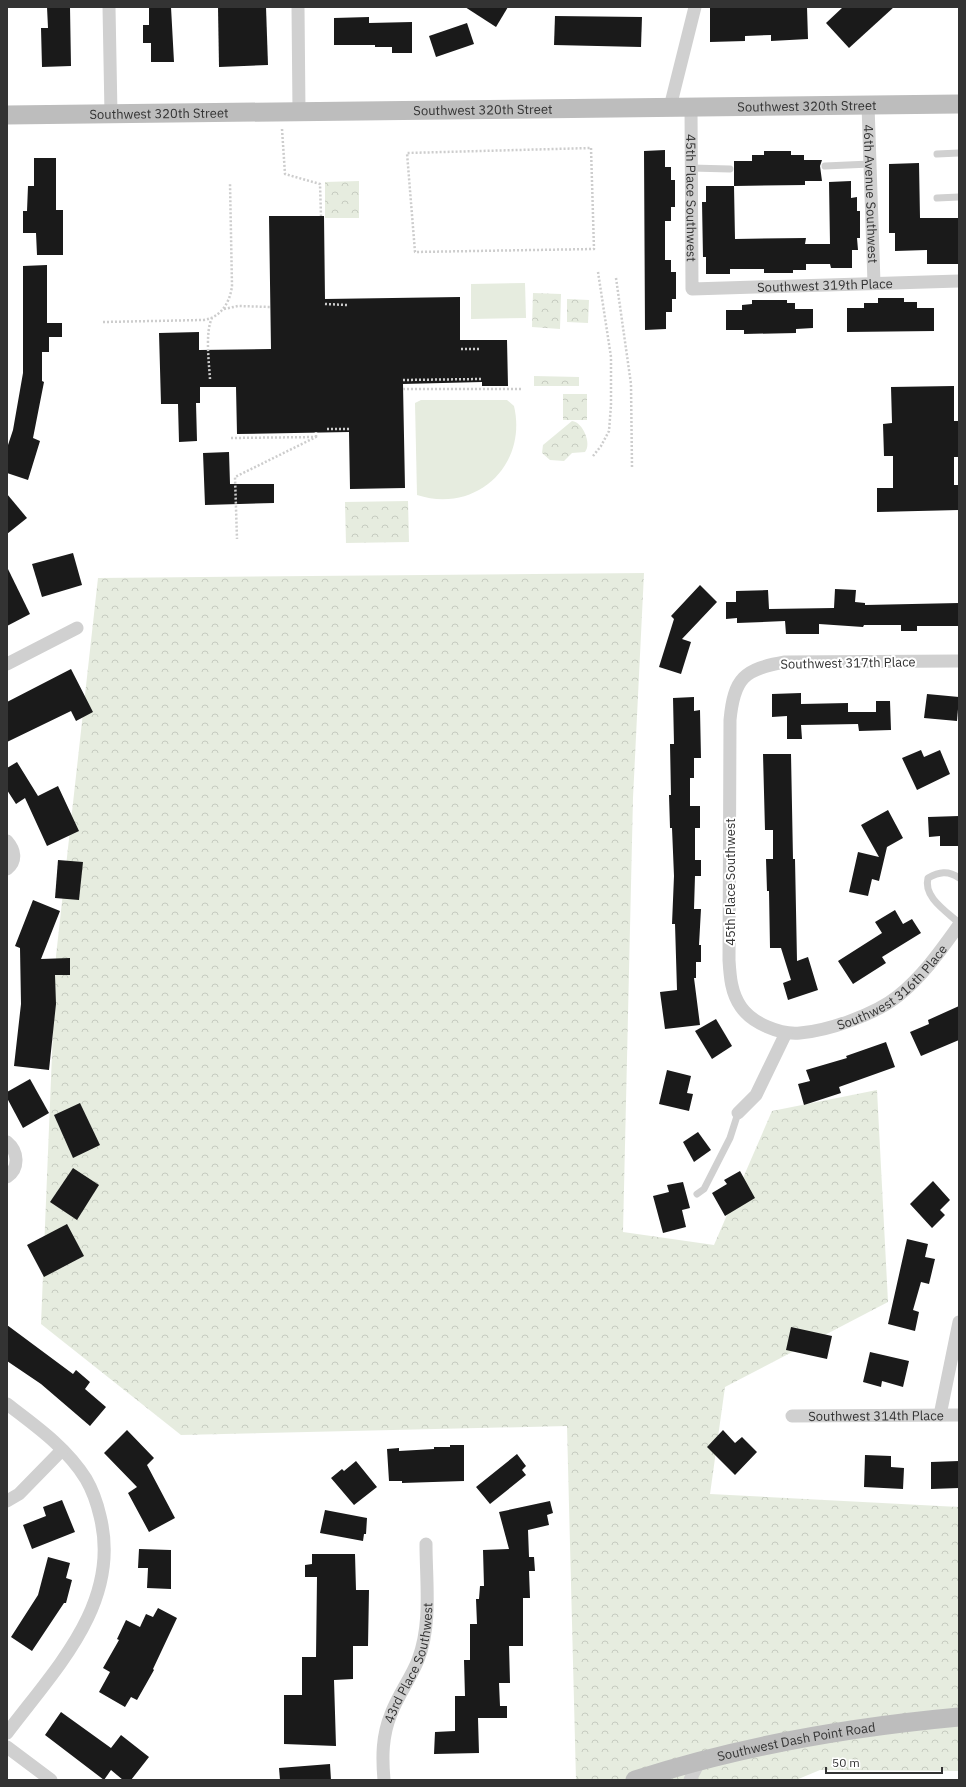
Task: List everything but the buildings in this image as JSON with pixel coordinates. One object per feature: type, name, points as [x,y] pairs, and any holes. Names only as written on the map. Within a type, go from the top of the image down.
[{"type":"main road","name":"Southwest 320th Street","points":[[7,116],[959,104]]},
{"type":"main road","name":"Southwest Dash Point Road","points":[[635,1780],[744,1750],[800,1739],[924,1720],[959,1717]]},
{"type":"street","points":[[109,7],[111,114]]},
{"type":"street","points":[[290,112],[298,7]]},
{"type":"street","points":[[670,107],[695,7]]},
{"type":"street","name":"46th Avenue Southwest","points":[[868,105],[874,283]]},
{"type":"street","name":"45th Place Southwest","points":[[691,107],[692,289]]},
{"type":"street","name":"Southwest 319th Place","points":[[692,289],[959,281]]},
{"type":"street","points":[[7,664],[77,628]]},
{"type":"street","name":"Southwest 317th Place","points":[[741,679],[761,666],[785,662],[959,661]]},
{"type":"street","name":"45th Place Southwest","points":[[741,679],[735,689],[730,720],[730,974],[736,998],[747,1014],[775,1029],[786,1033],[799,1034],[812,1031]]},
{"type":"street","points":[[7,841],[14,854],[14,860],[7,869]]},
{"type":"street","name":"Southwest 316th Place","points":[[812,1031],[843,1023],[871,1012],[898,996],[930,965],[959,924]]},
{"type":"street","points":[[738,1114],[756,1095],[786,1033]]},
{"type":"street","points":[[7,1142],[15,1151],[16,1157],[14,1170],[7,1177]]},
{"type":"street","points":[[940,1415],[959,1322]]},
{"type":"street","points":[[7,1404],[49,1436],[86,1479],[96,1499],[105,1542],[105,1561],[98,1594],[88,1620],[68,1652],[7,1733]]},
{"type":"street","name":"Southwest 314th Place","points":[[792,1416],[959,1415]]},
{"type":"street","points":[[7,1501],[18,1494],[62,1450]]},
{"type":"street","name":"43rd Place Southwest","points":[[384,1780],[382,1758],[384,1736],[391,1713],[418,1660],[426,1629],[426,1544]]},
{"type":"street","points":[[7,1747],[51,1780]]},
{"type":"street","points":[[690,1780],[699,1762]]},
{"type":"lane","points":[[937,154],[959,153]]},
{"type":"lane","points":[[825,166],[870,164]]},
{"type":"lane","points":[[691,168],[730,169]]},
{"type":"lane","points":[[937,198],[959,197]]},
{"type":"lane","points":[[959,878],[948,872],[937,873],[928,878],[927,885],[929,894],[959,924]]},
{"type":"lane","points":[[697,1194],[704,1189],[730,1138],[738,1114]]},
{"type":"path","points":[[290,112],[285,174],[320,184],[321,216]]},
{"type":"path","points":[[591,148],[594,249],[415,252],[407,153],[591,148]]},
{"type":"path","points":[[210,379],[210,324],[213,318],[222,310],[230,298],[232,286],[230,184]]},
{"type":"path","points":[[593,456],[606,437],[611,415],[610,357],[598,272]]},
{"type":"path","points":[[616,278],[631,378],[632,467]]},
{"type":"path","points":[[325,304],[347,305]]},
{"type":"path","points":[[222,310],[238,306],[270,307]]},
{"type":"path","points":[[103,322],[203,320],[213,318]]},
{"type":"path","points":[[460,349],[481,349]]},
{"type":"path","points":[[403,380],[482,379]]},
{"type":"path","points":[[403,389],[520,389]]},
{"type":"path","points":[[327,429],[349,429]]},
{"type":"path","points":[[316,432],[316,437]]},
{"type":"path","points":[[231,438],[316,437]]},
{"type":"path","points":[[236,539],[236,477],[316,437]]},
{"type":"green space","points":[[359,181],[359,218],[325,218],[325,182]]},
{"type":"green space","points":[[525,283],[526,318],[471,319],[471,284]]},
{"type":"green space","points":[[533,293],[561,294],[560,329],[532,327]]},
{"type":"green space","points":[[567,299],[589,300],[588,323],[567,322]]},
{"type":"green space","points":[[534,376],[579,377],[579,386],[534,386]]},
{"type":"green space","points":[[563,394],[587,394],[587,420],[563,420]]},
{"type":"green space","points":[[421,400],[507,400],[514,406],[516,428],[513,448],[505,466],[492,480],[477,491],[459,498],[438,499],[417,495],[415,403]]},
{"type":"green space","points":[[572,421],[576,422],[583,429],[587,439],[587,448],[585,452],[572,453],[564,461],[550,460],[542,453],[543,445]]},
{"type":"green space","points":[[408,501],[409,542],[346,543],[345,502]]},
{"type":"green space","points":[[644,573],[633,798],[623,1232],[714,1245],[772,1111],[877,1090],[888,1302],[725,1387],[710,1494],[959,1507],[959,1771],[820,1770],[796,1780],[576,1780],[567,1426],[181,1435],[41,1324],[56,956],[98,578]]}]
